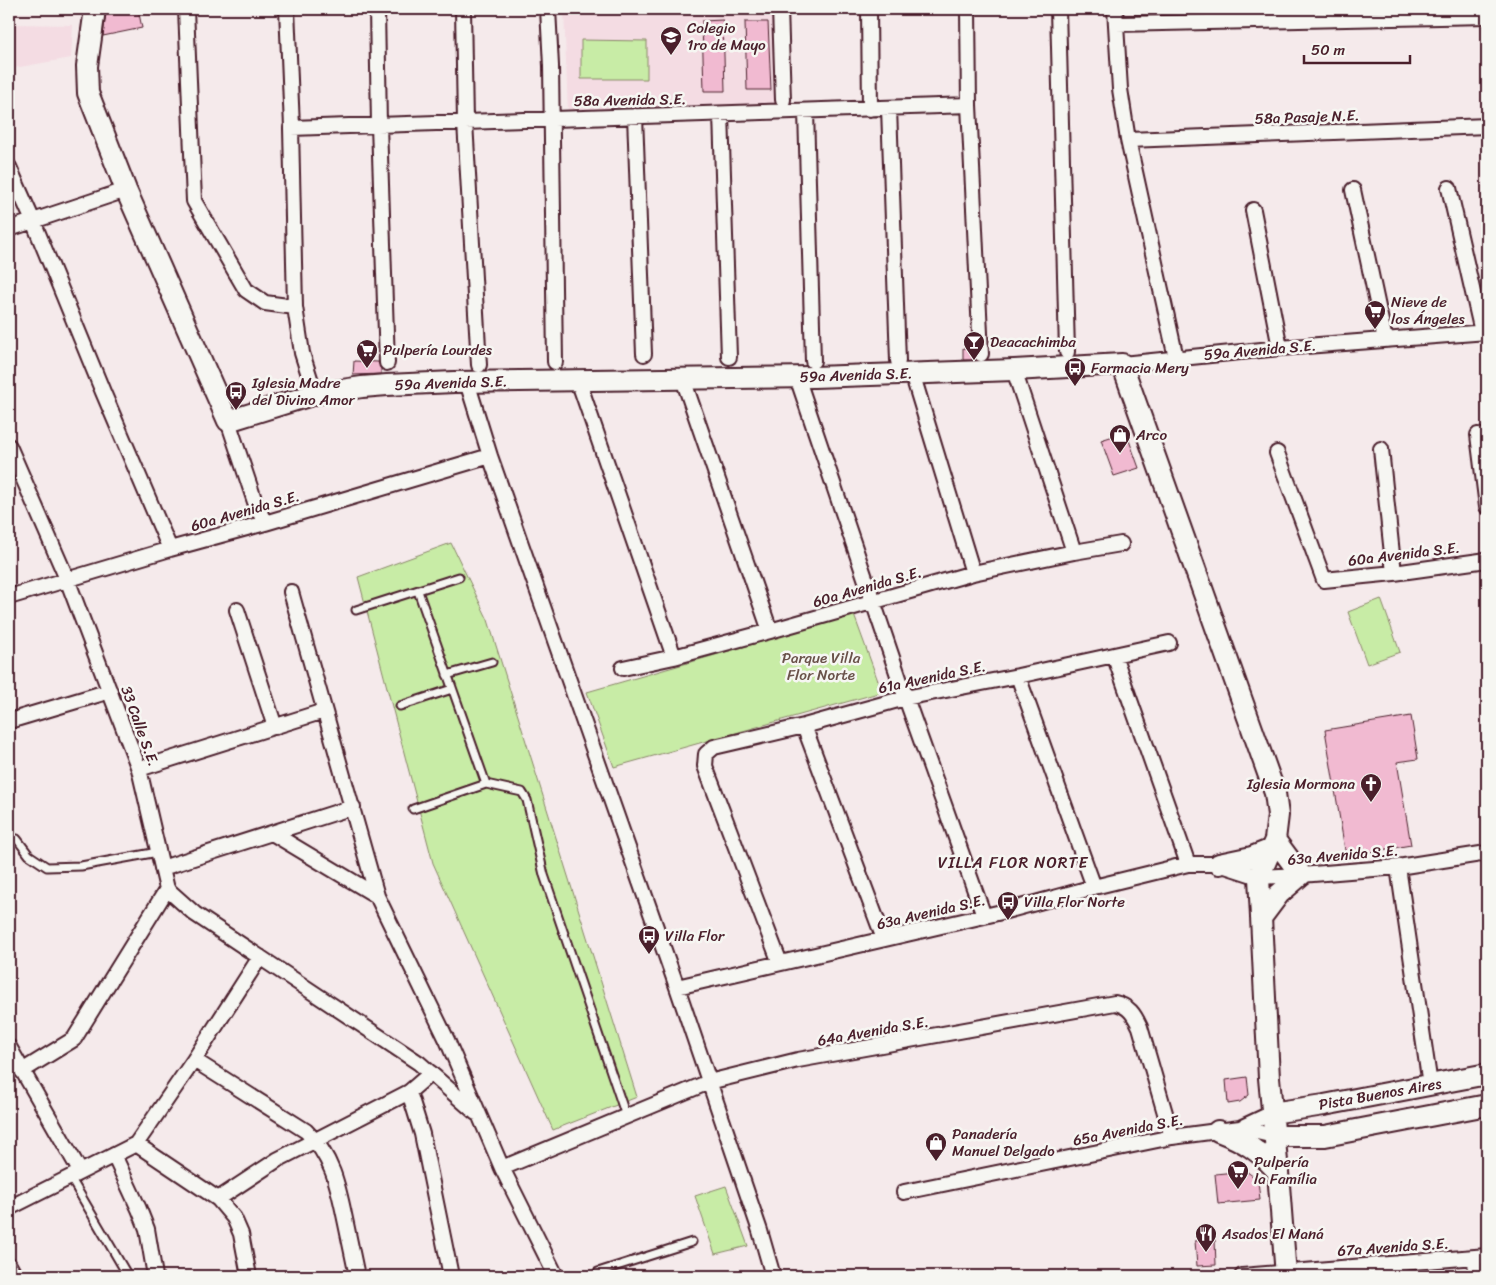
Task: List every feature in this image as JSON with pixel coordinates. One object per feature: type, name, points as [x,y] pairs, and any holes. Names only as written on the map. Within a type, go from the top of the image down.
[{"type":"street","points":[[95,9],[87,66],[88,93],[126,190],[228,421],[256,505],[264,523]]},
{"type":"street","points":[[186,9],[194,201],[246,290],[265,303],[295,307]]},
{"type":"street","points":[[287,9],[292,127],[295,307],[302,353],[315,394]]},
{"type":"street","points":[[377,9],[386,364]]},
{"type":"street","points":[[462,9],[465,122],[479,364]]},
{"type":"street","points":[[548,9],[551,66],[555,362]]},
{"type":"street","points":[[780,9],[783,100]]},
{"type":"street","points":[[869,9],[870,109]]},
{"type":"street","points":[[968,9],[969,105],[981,354]]},
{"type":"street","points":[[1058,9],[1067,352]]},
{"type":"street","points":[[1115,9],[1120,89],[1128,140],[1176,358]]},
{"type":"street","points":[[1116,24],[1487,16]]},
{"type":"street","name":"58a Avenida S.E.","points":[[291,128],[969,105]]},
{"type":"street","points":[[889,108],[905,367],[973,573]]},
{"type":"street","points":[[806,111],[813,361]]},
{"type":"street","points":[[721,114],[729,357]]},
{"type":"street","points":[[635,116],[644,354]]},
{"type":"street","name":"58a Pasaje N.E.","points":[[1128,140],[1487,126]]},
{"type":"street","points":[[9,167],[170,549]]},
{"type":"street","points":[[1449,188],[1484,332]]},
{"type":"street","points":[[9,229],[126,190]]},
{"type":"street","points":[[1353,190],[1385,340]]},
{"type":"street","points":[[1253,210],[1280,348]]},
{"type":"street","name":"59a Avenida S.E.","points":[[228,421],[315,394],[362,387],[467,382],[797,377],[905,367],[1014,370],[1122,364],[1280,348],[1484,332]]},
{"type":"street","points":[[1122,364],[1275,794],[1278,815],[1273,844],[1259,877],[1269,1078],[1286,1274]]},
{"type":"street","points":[[1014,370],[1074,552]]},
{"type":"street","points":[[797,377],[905,698],[984,916]]},
{"type":"street","points":[[683,379],[770,632]]},
{"type":"street","points":[[578,380],[674,657]]},
{"type":"street","points":[[467,382],[490,456],[709,1082],[773,1276]]},
{"type":"street","points":[[1478,435],[1487,508]]},
{"type":"street","name":"33 Calle S.E.","points":[[9,446],[67,579],[139,769],[167,889]]},
{"type":"street","points":[[1381,449],[1394,573]]},
{"type":"street","name":"60a Avenida S.E.","points":[[1277,453],[1324,580],[1394,573],[1487,560]]},
{"type":"street","name":"60a Avenida S.E.","points":[[9,597],[490,456]]},
{"type":"street","name":"60a Avenida S.E.","points":[[623,668],[770,632],[973,573],[1121,544]]},
{"type":"street","points":[[291,592],[377,896],[447,1040],[502,1168],[556,1276]]},
{"type":"street","points":[[237,610],[275,727]]},
{"type":"street","name":"61a Avenida S.E.","points":[[780,963],[705,766],[706,754],[714,747],[804,726],[905,698],[1018,676],[1168,643]]},
{"type":"street","points":[[1114,655],[1188,864]]},
{"type":"street","points":[[1018,676],[1094,887]]},
{"type":"street","points":[[9,721],[110,691]]},
{"type":"street","points":[[139,769],[324,711]]},
{"type":"street","points":[[804,726],[884,940]]},
{"type":"street","points":[[162,868],[352,807]]},
{"type":"street","points":[[272,833],[377,896]]},
{"type":"street","points":[[1218,864],[1252,857],[1273,844]]},
{"type":"street","points":[[1261,918],[1279,894],[1301,875],[1273,844]]},
{"type":"street","name":"63a Avenida S.E.","points":[[676,987],[984,916],[1188,864],[1218,864],[1259,877],[1398,867],[1487,853]]},
{"type":"street","points":[[1398,867],[1430,1086]]},
{"type":"street","points":[[22,1071],[74,1039],[167,889],[195,914],[419,1063],[479,1115]]},
{"type":"street","points":[[9,1208],[136,1144],[194,1060],[260,957]]},
{"type":"street","name":"64a Avenida S.E.","points":[[502,1168],[709,1082],[798,1060],[1115,1003],[1127,1007],[1140,1027],[1172,1137]]},
{"type":"street","points":[[9,1047],[75,1174]]},
{"type":"street","points":[[194,1060],[306,1131],[315,1140],[327,1158],[338,1182],[357,1276]]},
{"type":"street","points":[[218,1199],[277,1160],[409,1092],[431,1073]]},
{"type":"street","name":"Pista Buenos Aires","points":[[1272,1113],[1430,1086],[1487,1074]]},
{"type":"street","points":[[1269,1078],[1279,1089],[1292,1098],[1312,1106]]},
{"type":"street","points":[[409,1092],[422,1134],[451,1276]]},
{"type":"street","name":"Pista Buenos Aires","points":[[1274,1136],[1325,1136],[1487,1105]]},
{"type":"street","name":"65a Avenida S.E.","points":[[904,1192],[1172,1137],[1240,1128],[1272,1113]]},
{"type":"street","name":"65a Avenida S.E.","points":[[1240,1128],[1274,1136]]},
{"type":"street","points":[[1218,1131],[1252,1147],[1266,1158],[1278,1172]]},
{"type":"street","points":[[1278,1172],[1292,1150],[1325,1136]]},
{"type":"street","points":[[136,1144],[218,1199],[234,1218],[241,1234],[249,1276]]},
{"type":"street","points":[[114,1154],[147,1229],[156,1276]]},
{"type":"street","points":[[1476,1276],[1481,1257]]},
{"type":"street","name":"67a Avenida S.E.","points":[[1242,1276],[1399,1270],[1481,1257]]},
{"type":"street","points":[[9,1264],[15,1276]]},
{"type":"lane","points":[[356,610],[459,577]]},
{"type":"lane","points":[[418,591],[486,784]]},
{"type":"lane","points":[[447,674],[492,662]]},
{"type":"lane","points":[[400,706],[452,689]]},
{"type":"lane","points":[[413,809],[486,784],[522,792],[527,800],[544,875],[626,1116]]},
{"type":"lane","points":[[17,839],[29,856],[47,866],[81,866],[158,852]]},
{"type":"lane","points":[[75,1174],[128,1276]]},
{"type":"lane","points":[[598,1276],[598,1272],[692,1242]]},
{"type":"shaded area","name":"Colegio 1ro de Mayo","points":[[564,9],[774,9],[777,103],[568,114]]},
{"type":"shaded area","points":[[11,24],[73,25],[71,58],[14,68]]},
{"type":"green space","points":[[581,40],[647,41],[647,79],[581,79]]},
{"type":"green space","points":[[451,543],[488,620],[637,1097],[553,1130],[433,863],[358,577]]},
{"type":"green space","points":[[1381,599],[1400,652],[1367,664],[1348,612]]},
{"type":"green space","name":"Parque Villa Flor Norte","points":[[854,615],[882,692],[614,767],[587,692]]},
{"type":"green space","points":[[726,1186],[748,1246],[715,1254],[695,1196]]},
{"type":"building","points":[[125,9],[138,9],[142,28],[103,36],[106,13]]},
{"type":"building","points":[[723,20],[725,91],[704,91],[702,21]]},
{"type":"building","points":[[745,22],[768,22],[771,90],[747,90]]},
{"type":"building","points":[[963,348],[972,349],[974,360],[963,360]]},
{"type":"building","name":"Pulpería Lourdes","points":[[354,361],[378,362],[381,374],[353,375]]},
{"type":"building","name":"Arco","points":[[1126,432],[1139,468],[1114,476],[1101,440]]},
{"type":"building","name":"Iglesia Mormona","points":[[1411,716],[1418,759],[1397,762],[1411,845],[1346,856],[1325,730]]},
{"type":"building","points":[[1247,1077],[1249,1095],[1240,1102],[1228,1104],[1226,1080]]},
{"type":"building","name":"Pulpería la Família","points":[[1246,1171],[1258,1180],[1260,1200],[1218,1204],[1215,1174]]},
{"type":"building","name":"Asados El Maná","points":[[1215,1240],[1216,1265],[1197,1266],[1195,1241]]},
{"type":"place","name":"Colegio 1ro de Mayo","points":[[671,56]]},
{"type":"place","name":"Nieve de los Ángeles","points":[[1375,330]]},
{"type":"place","name":"Deacachimba","points":[[974,361]]},
{"type":"place","name":"Pulpería Lourdes","points":[[367,369]]},
{"type":"place","name":"Farmacia Mery","points":[[1075,387]]},
{"type":"place","name":"Iglesia Madre del Divino Amor","points":[[236,411]]},
{"type":"place","name":"Arco","points":[[1120,454]]},
{"type":"place","name":"Iglesia Mormona","points":[[1371,803]]},
{"type":"place","name":"Villa Flor Norte","points":[[1008,921]]},
{"type":"place","name":"Villa Flor","points":[[649,955]]},
{"type":"place","name":"Panadería Manuel Delgado","points":[[936,1162]]},
{"type":"place","name":"Pulpería la Família","points":[[1238,1190]]},
{"type":"place","name":"Asados El Maná","points":[[1206,1253]]},
{"type":"district","name":"VILLA FLOR NORTE","points":[[1013,862]]}]
